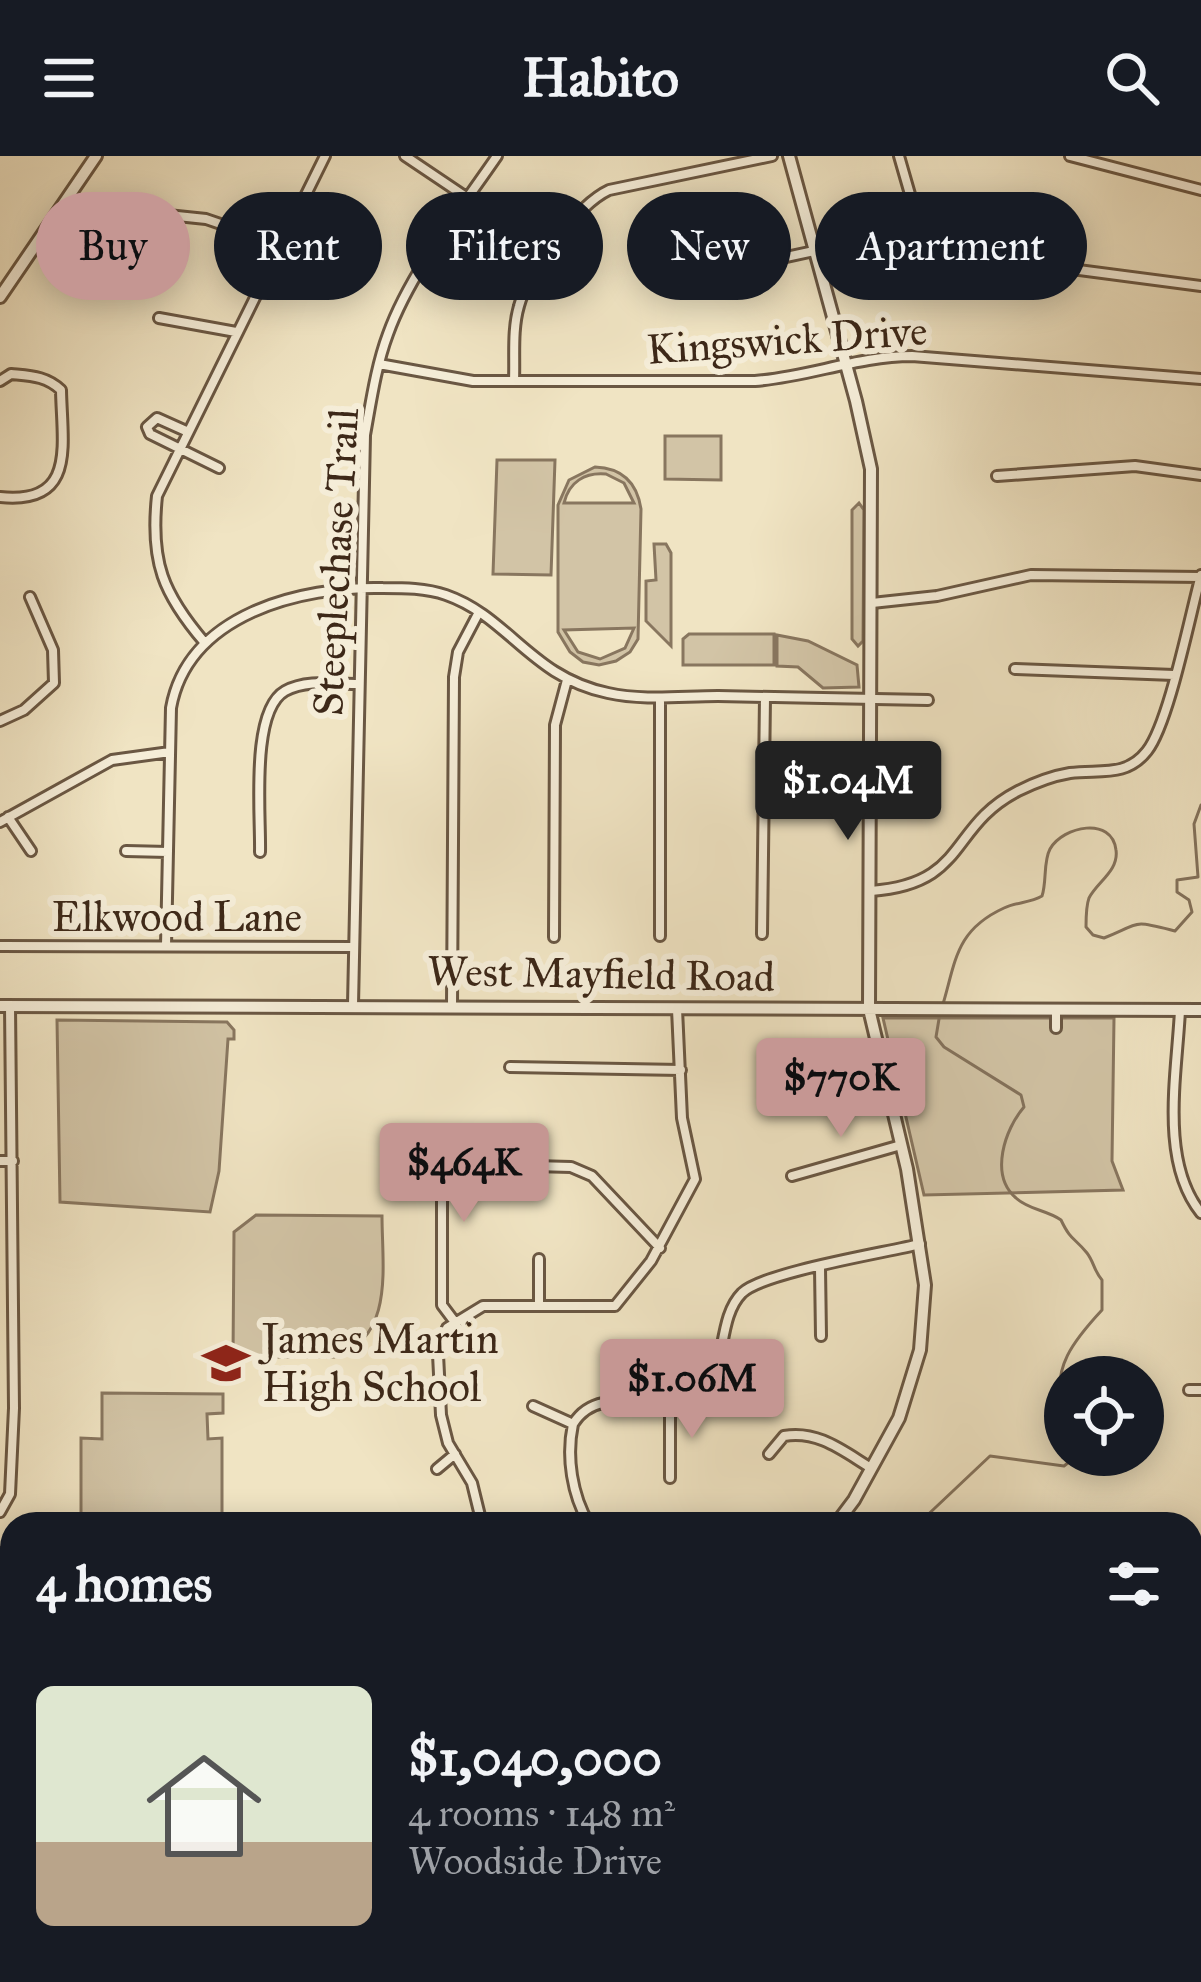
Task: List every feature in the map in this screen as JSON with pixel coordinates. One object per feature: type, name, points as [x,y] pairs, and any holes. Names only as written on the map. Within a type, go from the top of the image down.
[{"type":"street","points":[[0,297],[96,156]]},
{"type":"street","points":[[306,192],[325,156]]},
{"type":"street","points":[[405,156],[459,192]]},
{"type":"street","name":"Steeplechase Trail","points":[[474,192],[497,156]]},
{"type":"street","points":[[514,381],[522,295],[587,203],[609,190],[772,156]]},
{"type":"street","points":[[789,156],[871,469],[869,1009],[901,1145],[925,1285],[920,1350],[899,1418],[844,1512]]},
{"type":"street","points":[[899,156],[922,236],[941,252],[1201,286]]},
{"type":"street","points":[[1070,156],[1201,190]]},
{"type":"street","points":[[791,256],[814,251]]},
{"type":"street","name":"Steeplechase Trail","points":[[353,1004],[362,461],[379,364],[406,295]]},
{"type":"street","points":[[205,643],[169,596],[158,566],[157,496],[252,300]]},
{"type":"street","points":[[159,318],[236,332]]},
{"type":"street","name":"Kingswick Drive","points":[[379,364],[448,378],[514,381],[754,381],[796,378],[912,356],[1201,379]]},
{"type":"street","points":[[0,381],[10,374],[50,379],[62,390],[59,475],[45,494],[24,500],[0,497]]},
{"type":"street","points":[[186,432],[157,418],[147,427],[150,434],[219,468]]},
{"type":"street","points":[[997,476],[1135,466],[1201,475]]},
{"type":"street","points":[[872,603],[937,596],[1031,575],[1201,576],[1156,737],[1139,760],[1116,772],[1064,774],[1026,787],[981,819],[951,860],[933,875],[899,889],[872,891]]},
{"type":"street","points":[[166,946],[173,694],[205,643],[253,613],[319,590],[429,590],[479,613],[525,653],[567,680],[605,693],[660,698],[928,700]]},
{"type":"street","points":[[0,721],[23,710],[54,683],[53,650],[30,597]]},
{"type":"street","points":[[452,1006],[454,677],[458,652],[479,613]]},
{"type":"street","points":[[1015,669],[1174,675]]},
{"type":"street","points":[[554,937],[556,725],[567,680]]},
{"type":"street","points":[[260,852],[262,731],[268,709],[279,694],[299,685],[358,684]]},
{"type":"street","points":[[762,934],[765,697]]},
{"type":"street","points":[[660,698],[660,936]]},
{"type":"street","points":[[31,851],[4,820],[112,760],[170,752]]},
{"type":"street","points":[[126,850],[168,852]]},
{"type":"street","name":"Elkwood Lane","points":[[0,946],[354,947]]},
{"type":"street","points":[[0,1512],[10,1494],[13,1430],[12,1065],[5,1006]]},
{"type":"street","name":"West Mayfield Road","points":[[5,1006],[1201,1010]]},
{"type":"street","points":[[479,1512],[472,1484],[445,1436],[438,1354],[454,1321],[483,1306],[615,1306],[660,1247],[695,1180],[682,1118],[677,1009]]},
{"type":"street","points":[[1056,1010],[1056,1028]]},
{"type":"street","points":[[1180,1010],[1176,1163],[1186,1192],[1201,1213]]},
{"type":"street","points":[[0,1066],[12,1065]]},
{"type":"street","points":[[510,1067],[681,1070]]},
{"type":"street","points":[[442,1140],[442,1306],[454,1321]]},
{"type":"street","points":[[793,1176],[901,1145]]},
{"type":"street","points":[[0,1161],[13,1161]]},
{"type":"street","points":[[534,1166],[571,1167],[592,1176],[660,1247]]},
{"type":"street","points":[[584,1512],[575,1492],[571,1448],[573,1424],[580,1414],[597,1403],[670,1404],[697,1398],[712,1382],[725,1322],[741,1294],[754,1285],[920,1244]]},
{"type":"street","points":[[538,1259],[539,1306]]},
{"type":"street","points":[[820,1268],[821,1336]]},
{"type":"street","points":[[1189,1390],[1201,1390]]},
{"type":"street","points":[[670,1404],[670,1478]]},
{"type":"street","points":[[533,1406],[573,1424]]},
{"type":"street","points":[[769,1454],[784,1436],[805,1434],[872,1468]]},
{"type":"street","points":[[437,1469],[454,1454]]},
{"type":"shaded area","points":[[665,436],[721,436],[721,480],[665,479]]},
{"type":"shaded area","points":[[497,460],[555,460],[551,575],[493,574]]},
{"type":"shaded area","points":[[595,467],[613,470],[632,484],[641,509],[638,639],[630,652],[599,665],[583,662],[570,652],[558,632],[558,505],[569,480]],"holes":[[[606,474],[624,483],[634,503],[564,503],[579,480]],[[634,628],[625,648],[600,659],[578,652],[564,630]]]},
{"type":"shaded area","points":[[859,503],[864,510],[863,641],[858,646],[852,639],[852,510]]},
{"type":"shaded area","points":[[654,544],[666,544],[671,553],[671,646],[646,621],[646,581],[656,580]]},
{"type":"shaded area","points":[[689,634],[774,634],[774,665],[683,665],[683,639]]},
{"type":"shaded area","points":[[777,635],[808,641],[857,665],[859,687],[823,688],[798,667],[777,666]]},
{"type":"shaded area","points":[[883,1018],[1114,1018],[1112,1161],[1123,1190],[924,1195]]},
{"type":"shaded area","points":[[57,1020],[227,1022],[234,1030],[234,1039],[228,1039],[219,1171],[210,1212],[60,1202]]},
{"type":"shaded area","points":[[256,1215],[382,1216],[381,1298],[367,1334],[354,1348],[334,1357],[233,1357],[234,1232]]},
{"type":"shaded area","points":[[102,1393],[223,1394],[223,1413],[207,1414],[208,1439],[222,1438],[222,1512],[81,1512],[81,1438],[102,1439]]},
{"type":"waterway","points":[[943,1004],[967,936],[1004,908],[1042,896],[1050,849],[1076,830],[1106,832],[1116,850],[1111,870],[1088,901],[1086,927],[1093,935],[1104,938],[1138,924],[1175,931],[1192,912],[1189,900],[1177,892],[1177,880],[1198,877],[1194,824],[1201,805]]},
{"type":"waterway","points":[[940,1013],[936,1037],[944,1047],[1021,1095],[1024,1107],[1003,1152],[1008,1188],[1021,1202],[1061,1220],[1102,1280],[1102,1310],[1067,1356]]},
{"type":"waterway","points":[[931,1512],[990,1456],[1044,1463]]},
{"type":"place","name":"James Martin High School","points":[[226,1363]]}]
